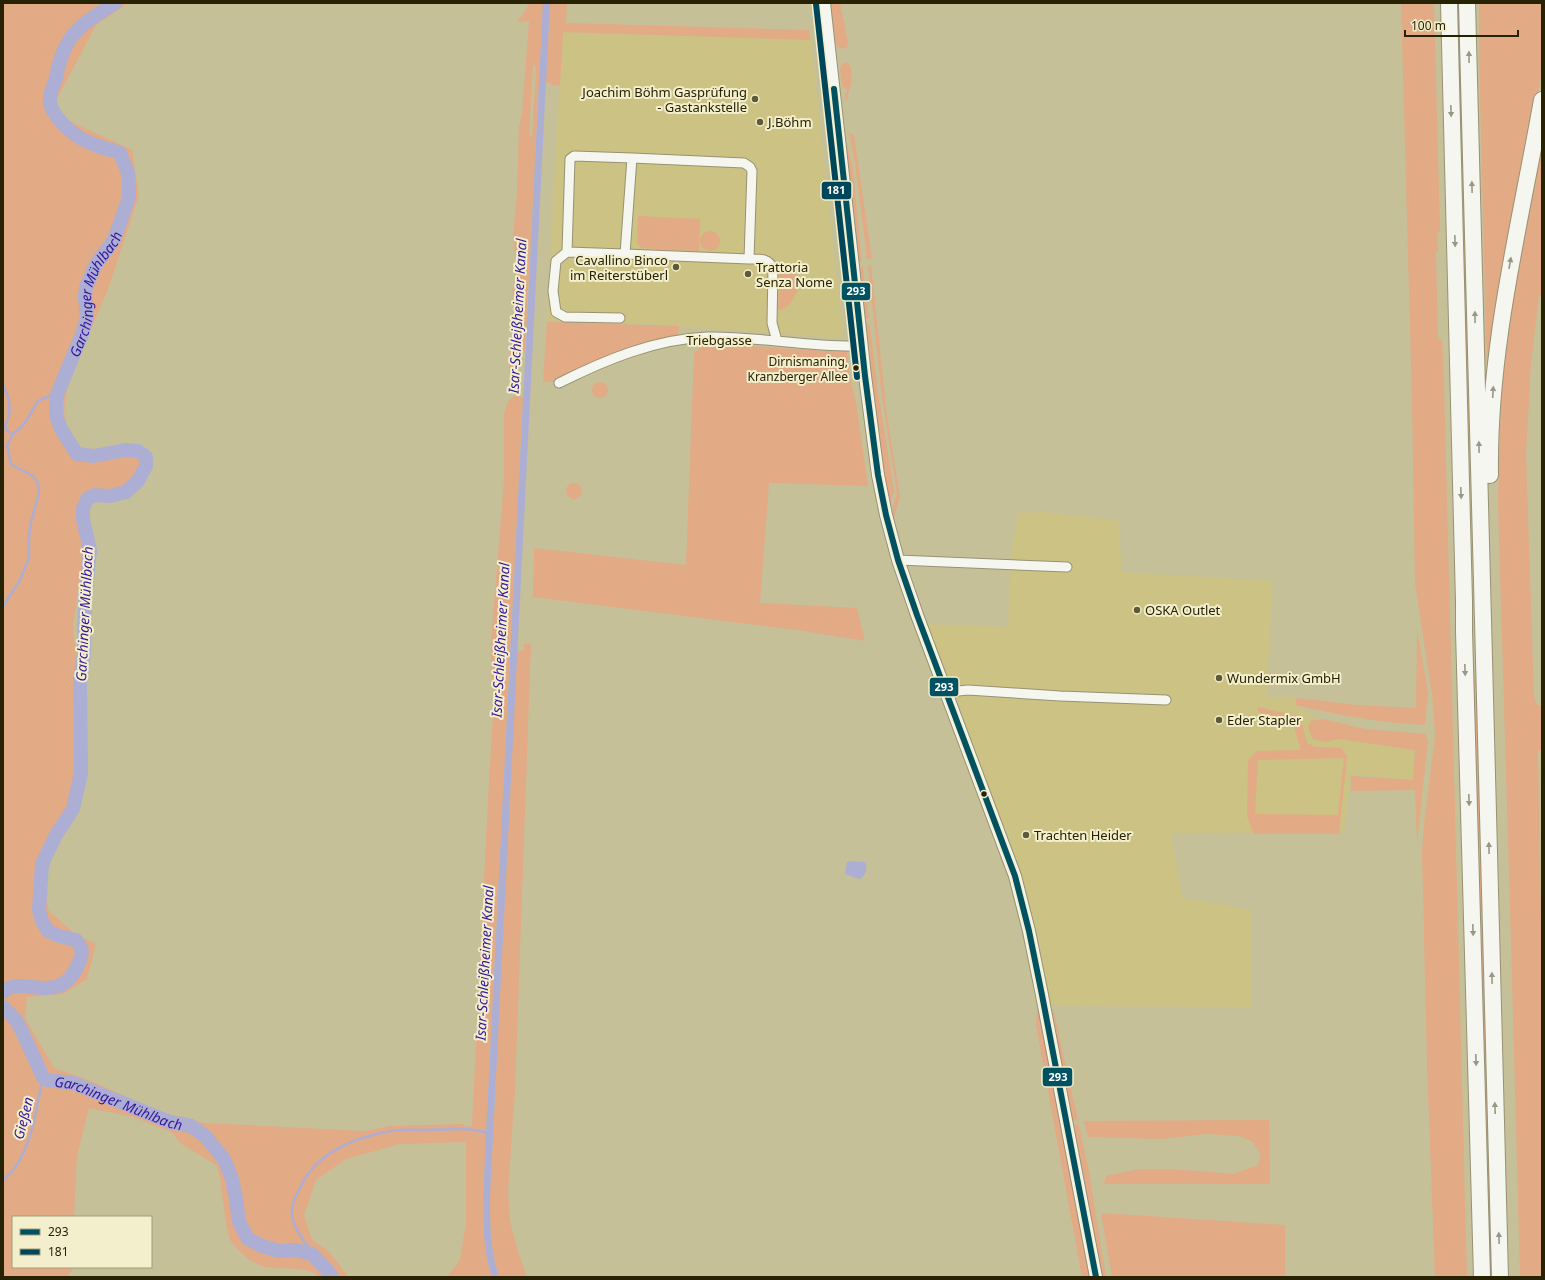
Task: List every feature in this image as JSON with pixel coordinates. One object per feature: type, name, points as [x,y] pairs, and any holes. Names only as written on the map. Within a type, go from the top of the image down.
[{"type":"highway","points":[[1449,3],[1464,632],[1482,1277]]},
{"type":"highway","points":[[1467,3],[1500,1277]]},
{"type":"highway","points":[[1480,528],[1490,492],[1490,443],[1500,327],[1510,263],[1542,100]]},
{"type":"main road","points":[[824,3],[862,346],[878,475],[886,515],[902,560],[917,615],[1008,854],[1022,900],[1044,1001],[1096,1277]]},
{"type":"street","points":[[567,252],[570,159],[574,156],[632,158],[744,163],[750,166],[752,171],[750,259]]},
{"type":"street","points":[[626,254],[632,158]]},
{"type":"street","points":[[620,318],[565,317],[556,312],[553,291],[556,261],[567,252],[764,259],[771,263],[774,268],[772,323],[777,341]]},
{"type":"street","name":"Triebgasse","points":[[559,383],[592,367],[635,350],[684,339],[707,337],[777,341],[801,344],[862,346]]},
{"type":"street","points":[[902,560],[1067,567]]},
{"type":"street","points":[[948,695],[958,691],[968,690],[1166,700]]},
{"type":"shaded area","points":[[3,3],[129,3],[96,25],[50,112],[132,150],[139,195],[110,284],[69,383],[64,410],[66,422],[65,435],[69,449],[77,458],[129,454],[138,456],[141,466],[139,474],[136,478],[121,491],[114,493],[87,493],[78,505],[84,551],[73,627],[84,739],[74,809],[43,861],[48,910],[76,935],[96,944],[87,979],[63,994],[27,997],[25,1018],[54,1068],[96,1083],[167,1115],[180,1116],[203,1123],[365,1131],[390,1126],[464,1124],[465,1127],[472,1126],[494,692],[491,672],[491,642],[504,480],[504,415],[507,403],[511,398],[516,396],[523,397],[485,1154],[483,1216],[485,1247],[492,1277],[447,1277],[460,1260],[466,1222],[466,1142],[400,1144],[346,1159],[316,1180],[304,1215],[312,1240],[329,1252],[349,1277],[338,1277],[307,1243],[302,1247],[308,1258],[327,1277],[320,1277],[310,1271],[264,1267],[249,1260],[238,1250],[230,1240],[226,1224],[220,1177],[216,1165],[180,1143],[173,1133],[133,1117],[89,1108],[77,1156],[74,1216],[12,1216],[12,1268],[72,1268],[72,1270],[67,1277],[3,1277]]},
{"type":"shaded area","points":[[529,3],[543,3],[525,351],[519,351],[517,390],[511,384],[509,361],[516,313],[512,290],[517,289],[517,264],[513,235],[517,194],[519,127],[522,114],[529,21],[516,22],[524,13]],"holes":[[[533,63],[536,68],[532,137],[529,136]]]},
{"type":"shaded area","points":[[550,3],[567,3],[566,23],[809,30],[811,40],[563,32],[560,86],[546,82]]},
{"type":"shaded area","points":[[830,3],[840,3],[848,42],[848,46],[844,49],[838,47],[834,40]]},
{"type":"shaded area","points":[[1401,3],[1434,3],[1440,232],[1437,232],[1438,252],[1436,252],[1438,339],[1442,339],[1444,384],[1467,1277],[1435,1277],[1427,1064],[1422,850],[1435,736],[1433,701],[1415,584],[1412,399]]},
{"type":"shaded area","points":[[1479,3],[1542,3],[1542,67],[1538,96],[1487,376],[1479,55]]},
{"type":"shaded area","points":[[562,32],[811,40],[843,338],[649,324],[547,322]]},
{"type":"shaded area","points":[[847,62],[850,66],[852,76],[846,103],[845,93],[847,92],[847,89],[842,87],[840,68],[842,64]]},
{"type":"shaded area","points":[[831,108],[854,320],[851,320],[832,151]]},
{"type":"shaded area","points":[[849,133],[854,135],[872,259],[867,259],[855,163]]},
{"type":"shaded area","points":[[847,143],[852,164],[862,262],[859,262],[858,260],[846,154]]},
{"type":"shaded area","points":[[1542,143],[1542,296],[1539,296],[1531,363],[1526,456],[1534,696],[1537,705],[1542,706],[1542,750],[1538,751],[1542,982],[1542,1277],[1520,1277],[1498,484],[1501,403],[1509,318],[1517,268]]},
{"type":"shaded area","points":[[1460,184],[1465,184],[1472,451],[1467,451]]},
{"type":"shaded area","points":[[638,216],[700,219],[699,251],[641,248],[637,243]]},
{"type":"shaded area","points":[[710,231],[717,234],[720,241],[717,248],[710,251],[703,248],[700,241],[703,234]]},
{"type":"shaded area","points":[[868,265],[871,265],[887,417],[900,496],[893,523],[893,507],[897,493],[881,389]]},
{"type":"shaded area","points":[[863,266],[869,319],[865,318],[864,316],[859,272],[860,268]]},
{"type":"shaded area","points":[[782,267],[791,269],[796,273],[798,288],[791,302],[785,308],[778,310],[780,269]]},
{"type":"shaded area","points":[[547,322],[679,326],[678,337],[591,364],[554,382],[543,382]]},
{"type":"shaded area","points":[[865,322],[870,326],[878,391],[894,492],[890,505],[884,477],[871,383],[870,350]]},
{"type":"shaded area","points":[[728,345],[847,352],[868,486],[769,483],[760,603],[857,608],[865,641],[797,630],[533,597],[534,548],[686,565],[694,353],[703,346]]},
{"type":"shaded area","points":[[597,382],[603,382],[608,387],[606,396],[603,398],[597,398],[592,393],[592,387]]},
{"type":"shaded area","points":[[571,483],[577,483],[582,488],[580,497],[577,499],[571,499],[566,494],[566,488]]},
{"type":"shaded area","points":[[1042,512],[1118,520],[1122,572],[1272,581],[1267,697],[1296,698],[1296,705],[1318,719],[1311,721],[1326,742],[1339,739],[1415,750],[1413,780],[1351,774],[1344,832],[1171,833],[1182,898],[1252,910],[1252,1007],[1057,1006],[1038,998],[998,814],[927,624],[1008,627],[1011,560],[1018,513]]},
{"type":"shaded area","points":[[1417,630],[1428,692],[1425,725],[1360,718],[1296,705],[1296,698],[1357,705],[1416,708]]},
{"type":"shaded area","points":[[531,643],[515,1091],[508,1192],[510,1220],[517,1249],[527,1277],[499,1277],[492,1247],[490,1227],[490,1196],[517,651],[524,651],[524,644]]},
{"type":"shaded area","points":[[1472,678],[1478,678],[1494,1277],[1489,1277]]},
{"type":"shaded area","points":[[1258,707],[1297,716],[1301,720],[1307,743],[1315,747],[1341,748],[1347,756],[1339,834],[1254,834],[1247,816],[1248,761],[1257,751],[1301,750],[1292,720],[1258,712]],"holes":[[[1344,758],[1338,815],[1255,814],[1258,760]]]},
{"type":"shaded area","points":[[1323,719],[1365,729],[1425,734],[1428,740],[1417,842],[1415,790],[1351,791],[1351,776],[1413,780],[1415,750],[1339,739],[1326,742],[1313,739],[1308,727],[1311,721]]},
{"type":"shaded area","points":[[1037,1012],[1043,1023],[1091,1277],[1082,1277],[1036,1025]]},
{"type":"shaded area","points":[[1054,1012],[1078,1120],[1076,1121],[1071,1119],[1051,1013]]},
{"type":"shaded area","points":[[1269,1120],[1270,1184],[1104,1184],[1106,1176],[1139,1169],[1172,1169],[1233,1174],[1258,1165],[1261,1155],[1252,1141],[1239,1136],[1206,1134],[1163,1139],[1088,1137],[1084,1121]]},
{"type":"shaded area","points":[[1076,1124],[1079,1126],[1089,1172],[1106,1277],[1100,1277],[1073,1127]]},
{"type":"shaded area","points":[[1101,1213],[1285,1225],[1285,1277],[1112,1277]]},
{"type":"water","points":[[543,3],[550,3],[490,1196],[490,1227],[492,1247],[499,1277],[492,1277],[485,1247],[483,1200]]},
{"type":"water","points":[[847,862],[865,862],[866,872],[861,878],[859,879],[845,874]]},
{"type":"water","points":[[307,1243],[338,1277],[327,1277],[308,1258],[300,1254],[300,1247]]},
{"type":"waterway","name":"Garchinger Mühlbach","points":[[3,992],[11,987],[20,986],[50,988],[60,985],[70,978],[81,958],[82,952],[76,940],[59,936],[48,931],[42,921],[39,910],[42,864],[56,835],[73,809],[81,773],[80,680],[84,654],[85,599],[90,550],[83,519],[83,509],[87,499],[95,495],[110,496],[126,492],[138,481],[146,466],[146,457],[138,451],[125,450],[94,456],[77,454],[61,429],[56,415],[56,397],[83,332],[87,317],[85,297],[86,287],[96,264],[114,240],[129,197],[128,173],[120,153],[90,143],[75,134],[63,124],[53,111],[50,96],[59,63],[69,41],[83,25],[115,3]]},
{"type":"waterway","points":[[3,386],[7,394],[9,405],[9,416],[5,424],[6,430],[13,434]]},
{"type":"waterway","points":[[3,606],[19,582],[29,558],[29,535],[39,493],[38,483],[33,476],[11,464],[7,445],[13,434],[25,423],[38,401],[49,396],[56,397]]},
{"type":"waterway","name":"Garchinger Mühlbach","points":[[3,1007],[16,1020],[43,1077],[47,1080],[73,1083],[170,1122],[191,1126],[205,1136],[224,1159],[232,1179],[239,1222],[248,1239],[262,1246],[279,1251],[296,1250],[312,1254],[332,1277]]},
{"type":"waterway","name":"Gießen","points":[[3,1180],[20,1160],[26,1147],[35,1118],[43,1077]]},
{"type":"waterway","points":[[307,1246],[294,1223],[292,1214],[293,1204],[307,1176],[315,1165],[326,1156],[350,1142],[396,1130],[459,1129],[488,1133]]},
{"type":"transit line","name":"181","points":[[816,4],[857,377]]},
{"type":"transit line","name":"293","points":[[834,89],[865,376],[878,475],[886,515],[898,560],[917,615],[1015,876],[1029,931],[1042,995],[1096,1277]]},
{"type":"place","name":"Joachim Böhm Gasprüfung - Gastankstelle","points":[[755,99]]},
{"type":"place","name":"J.Böhm","points":[[760,122]]},
{"type":"place","name":"Cavallino Binco im Reiterstüberl","points":[[676,267]]},
{"type":"place","name":"Trattoria Senza Nome","points":[[748,274]]},
{"type":"place","name":"Dirnismaning, Kranzberger Allee","points":[[856,368]]},
{"type":"place","name":"OSKA Outlet","points":[[1137,610]]},
{"type":"place","name":"Wundermix GmbH","points":[[1219,678]]},
{"type":"place","name":"Eder Stapler","points":[[1219,720]]},
{"type":"place","name":"Trachten Heider","points":[[1026,835]]},
{"type":"water label","name":"Isar-Schleißheimer Kanal","points":[[517,316]]},
{"type":"water label","name":"Isar-Schleißheimer Kanal","points":[[500,640]]},
{"type":"water label","name":"Isar-Schleißheimer Kanal","points":[[484,963]]}]
